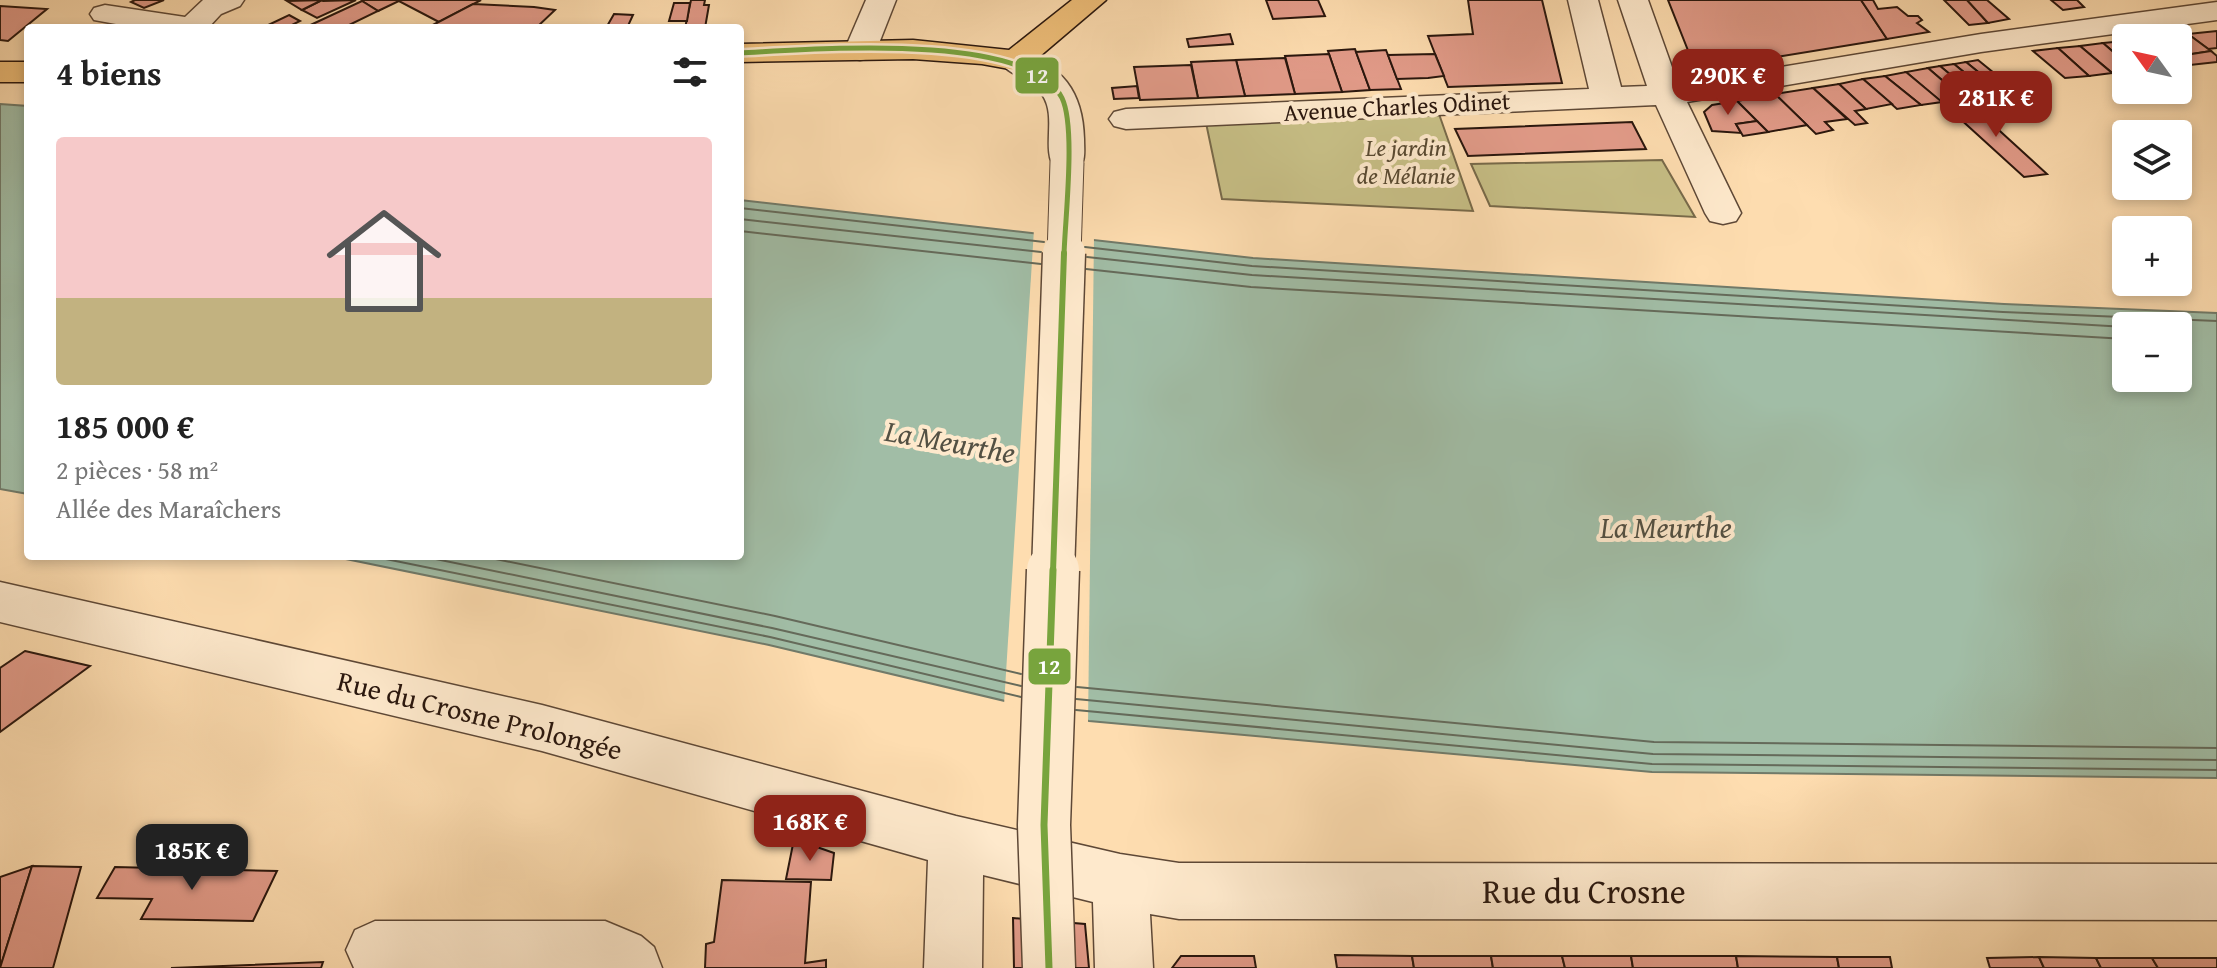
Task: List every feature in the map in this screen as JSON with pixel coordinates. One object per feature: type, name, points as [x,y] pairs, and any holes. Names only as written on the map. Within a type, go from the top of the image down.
[{"type":"main road","points":[[744,53],[964,51],[1015,61],[1091,0]]},
{"type":"main road","points":[[0,72],[24,72]]},
{"type":"street","points":[[195,24],[210,8],[229,0]]},
{"type":"street","points":[[860,51],[881,0]]},
{"type":"street","points":[[1583,0],[1608,98]]},
{"type":"street","points":[[1633,0],[1658,75],[1723,213]]},
{"type":"street","name":"Avenue Charles Odinet","points":[[1126,119],[1668,95],[1981,43],[2171,7],[2217,11]]},
{"type":"street","points":[[105,14],[172,24]]},
{"type":"street","points":[[1015,61],[1045,76],[1062,98],[1067,127],[1044,825],[1049,968]]},
{"type":"street","name":"Rue du Crosne Prolongée","points":[[3,606],[542,728],[956,842]]},
{"type":"street","points":[[953,968],[956,842]]},
{"type":"street","name":"Rue du Crosne","points":[[956,842],[1120,881],[1179,891],[2217,892]]},
{"type":"street","points":[[1120,881],[1124,968]]},
{"type":"street","points":[[375,950],[605,950],[621,956],[633,968]]},
{"type":"green space","name":"Le jardin de Mélanie","points":[[1439,114],[1473,211],[1222,199],[1206,123]]},
{"type":"green space","points":[[1662,160],[1695,217],[1490,206],[1471,164]]},
{"type":"water","points":[[0,104],[24,106],[24,493],[0,489]]},
{"type":"water","name":"La Meurthe","points":[[744,200],[1253,258],[2004,304],[2217,313],[2217,778],[1652,772],[1089,721],[769,645],[351,560],[744,560]]},
{"type":"pier","points":[[1034,229],[1094,236],[1088,725],[1004,705]]},
{"type":"building","points":[[164,0],[144,8],[131,2]]},
{"type":"building","points":[[322,0],[356,0],[317,18],[302,10]]},
{"type":"building","points":[[322,0],[302,10],[287,1]]},
{"type":"building","points":[[364,0],[397,0],[399,1],[378,11]]},
{"type":"building","points":[[397,0],[481,0],[439,22]]},
{"type":"building","points":[[691,0],[705,0],[704,5],[709,5],[706,24],[686,24]]},
{"type":"building","points":[[1266,0],[1318,0],[1325,16],[1273,19]]},
{"type":"building","points":[[1468,0],[1542,0],[1562,83],[1448,87],[1428,36],[1473,34]]},
{"type":"building","points":[[1668,0],[1861,0],[1887,39],[1708,68],[1693,63]]},
{"type":"building","points":[[1861,0],[1873,0],[1878,9],[1897,7],[1908,16],[1918,16],[1922,20],[1917,23],[1929,32],[1887,39]]},
{"type":"building","points":[[1944,0],[1967,0],[1988,23],[1969,25]]},
{"type":"building","points":[[1967,0],[1987,0],[2009,19],[1988,23]]},
{"type":"building","points":[[2051,0],[2077,0],[2084,7],[2063,10]]},
{"type":"building","points":[[362,1],[378,11],[351,24],[313,24]]},
{"type":"building","points":[[674,3],[690,3],[687,21],[669,21]]},
{"type":"building","points":[[473,4],[555,10],[540,24],[435,24]]},
{"type":"building","points":[[0,6],[47,9],[29,24],[24,24],[24,28],[8,41],[0,40]]},
{"type":"building","points":[[614,14],[633,15],[629,24],[608,24]]},
{"type":"building","points":[[289,15],[300,21],[294,24],[270,24]]},
{"type":"building","points":[[2217,31],[2217,48],[2208,49],[2192,37],[2192,34]]},
{"type":"building","points":[[1230,34],[1233,44],[1189,47],[1187,39]]},
{"type":"building","points":[[2192,37],[2211,51],[2192,54]]},
{"type":"building","points":[[2103,43],[2112,51],[2112,73],[2080,46]]},
{"type":"building","points":[[2080,46],[2112,73],[2089,76],[2058,48]]},
{"type":"building","points":[[2058,48],[2089,76],[2065,78],[2033,51]]},
{"type":"building","points":[[1355,49],[1370,90],[1342,92],[1328,51]]},
{"type":"building","points":[[1386,50],[1401,89],[1370,90],[1356,52]]},
{"type":"building","points":[[2211,51],[2217,56],[2217,62],[2192,65],[2192,54]]},
{"type":"building","points":[[1329,54],[1342,92],[1295,94],[1285,56]]},
{"type":"building","points":[[1435,54],[1444,76],[1397,79],[1388,55]]},
{"type":"building","points":[[1285,58],[1295,94],[1245,96],[1236,60]]},
{"type":"building","points":[[1236,60],[1245,96],[1198,98],[1191,62]]},
{"type":"building","points":[[1978,60],[2000,78],[1988,80],[1966,62]]},
{"type":"building","points":[[1966,62],[1988,80],[1976,82],[1954,64]]},
{"type":"building","points":[[1954,64],[1976,82],[1963,85],[1940,66]]},
{"type":"building","points":[[1191,65],[1198,98],[1140,100],[1134,67]]},
{"type":"building","points":[[1940,66],[1963,85],[1950,87],[1928,68]]},
{"type":"building","points":[[1928,68],[1967,101],[1946,106],[1906,72]]},
{"type":"building","points":[[1906,72],[1942,102],[1921,105],[1885,76]]},
{"type":"building","points":[[1885,76],[1921,105],[1897,109],[1863,79]]},
{"type":"building","points":[[1863,79],[1892,104],[1866,109],[1839,84]]},
{"type":"building","points":[[1839,84],[1866,109],[1855,111],[1867,123],[1855,125],[1813,88]]},
{"type":"building","points":[[1137,86],[1139,98],[1114,99],[1112,88]]},
{"type":"building","points":[[1813,88],[1847,119],[1825,122],[1833,130],[1816,134],[1775,94]]},
{"type":"building","points":[[1775,94],[1807,125],[1768,132],[1737,101]]},
{"type":"building","points":[[1737,101],[1757,121],[1736,124],[1741,133],[1712,131],[1704,112],[1712,105]]},
{"type":"building","points":[[1967,101],[2047,174],[2024,177],[1946,106]]},
{"type":"building","points":[[1757,121],[1768,132],[1743,136],[1736,124]]},
{"type":"building","points":[[1632,122],[1646,149],[1468,156],[1455,129]]},
{"type":"building","points":[[25,651],[90,666],[0,732],[0,668]]},
{"type":"building","points":[[794,839],[834,853],[831,880],[786,879]]},
{"type":"building","points":[[32,866],[0,968],[0,877]]},
{"type":"building","points":[[32,866],[81,867],[53,968],[0,968]]},
{"type":"building","points":[[115,867],[277,871],[253,921],[141,919],[152,899],[97,898]]},
{"type":"building","points":[[722,880],[811,882],[805,963],[826,960],[826,968],[705,968],[706,944],[714,942]]},
{"type":"building","points":[[1013,918],[1085,924],[1089,968],[1014,968]]},
{"type":"building","points":[[1335,955],[1412,956],[1414,968],[1337,968]]},
{"type":"building","points":[[1181,956],[1254,956],[1256,968],[1172,968]]},
{"type":"building","points":[[1412,956],[1491,956],[1493,968],[1414,968]]},
{"type":"building","points":[[1491,956],[1562,956],[1565,968],[1493,968]]},
{"type":"building","points":[[1562,956],[1631,956],[1633,968],[1565,968]]},
{"type":"building","points":[[1631,956],[1736,956],[1738,968],[1633,968]]},
{"type":"building","points":[[1736,956],[1837,957],[1839,968],[1738,968]]},
{"type":"building","points":[[1837,957],[1890,957],[1892,968],[1839,968]]},
{"type":"building","points":[[2039,957],[2044,968],[1990,968],[1987,958]]},
{"type":"building","points":[[2039,957],[2096,958],[2101,968],[2044,968]]},
{"type":"building","points":[[2096,958],[2152,958],[2158,968],[2101,968]]},
{"type":"building","points":[[2152,958],[2217,958],[2217,968],[2158,968]]},
{"type":"building","points":[[323,962],[321,968],[171,968]]},
{"type":"transit line","name":"12","points":[[744,53],[907,49],[997,59],[1032,71],[1057,90],[1065,106],[1068,144],[1044,825],[1049,968]]}]
